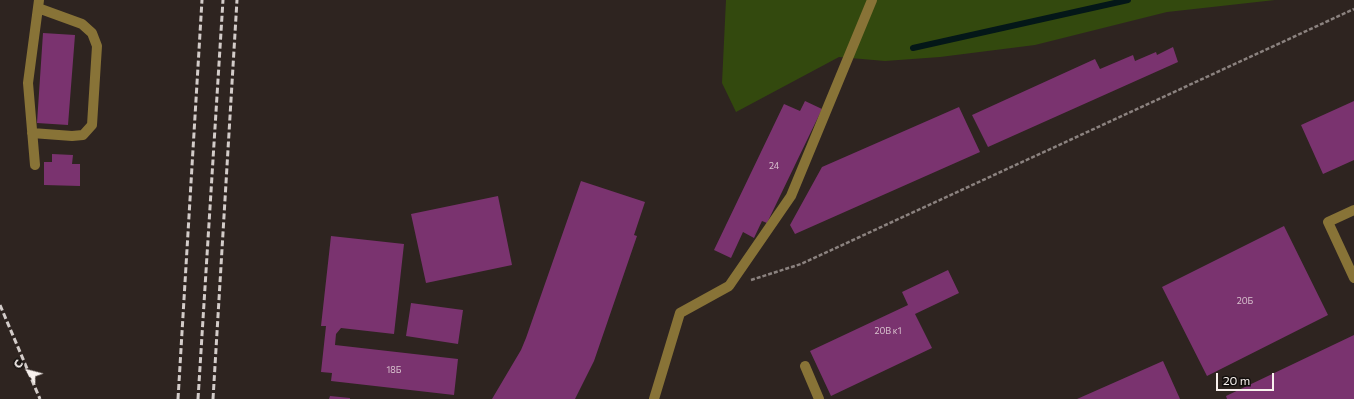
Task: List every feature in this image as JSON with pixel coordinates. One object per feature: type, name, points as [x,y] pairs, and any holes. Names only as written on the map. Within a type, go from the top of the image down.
[{"type":"lane","points":[[654,399],[680,313],[729,286],[791,196],[872,0]]},
{"type":"lane","points":[[32,133],[72,136],[83,135],[92,125],[97,46],[92,33],[82,24],[39,4],[28,83],[32,133],[35,164]]},
{"type":"lane","points":[[1354,210],[1328,222],[1354,278]]},
{"type":"lane","points":[[804,366],[819,399]]},
{"type":"path","points":[[729,286],[801,264],[1354,9]]},
{"type":"green space","points":[[726,0],[1275,0],[1167,12],[1035,45],[940,57],[885,61],[839,57],[736,112],[722,83]]},
{"type":"building","points":[[43,33],[75,35],[68,125],[37,123]]},
{"type":"building","points":[[1173,47],[1178,62],[988,147],[972,115],[1095,59],[1100,69],[1133,55],[1135,61],[1156,52],[1157,55]]},
{"type":"building","points":[[805,101],[822,109],[767,223],[762,221],[754,238],[743,232],[731,258],[714,250],[784,104],[800,111]]},
{"type":"building","points":[[1354,101],[1354,160],[1323,174],[1301,125]]},
{"type":"building","points":[[959,107],[980,152],[795,234],[790,225],[822,167]]},
{"type":"building","points":[[52,154],[73,155],[72,164],[80,164],[80,186],[44,185],[44,162],[52,162]]},
{"type":"building","points":[[581,181],[645,202],[634,235],[637,236],[594,361],[575,399],[492,399],[521,350],[526,338]]},
{"type":"building","points":[[498,196],[512,265],[426,283],[411,214]]},
{"type":"building","points":[[1284,226],[1328,315],[1207,376],[1162,287]]},
{"type":"building","points":[[331,236],[404,244],[394,334],[341,328],[336,334],[335,345],[458,359],[454,395],[331,381],[332,373],[321,372],[326,326],[321,326]]},
{"type":"building","points":[[948,270],[959,293],[915,314],[932,348],[831,396],[810,351],[908,305],[902,292]]},
{"type":"building","points":[[411,303],[463,310],[458,344],[406,336]]},
{"type":"building","points":[[1354,335],[1354,399],[1227,399],[1226,396]]},
{"type":"building","points":[[1163,361],[1180,399],[1077,399]]},
{"type":"building","points":[[330,396],[350,398],[350,399],[329,399]]},
{"type":"waterway","points":[[913,48],[1128,0]]},
{"type":"railway","points":[[178,399],[202,0]]},
{"type":"railway","points":[[198,399],[223,0]]},
{"type":"railway","points":[[213,399],[237,0]]},
{"type":"railway","points":[[0,305],[40,399]]}]
